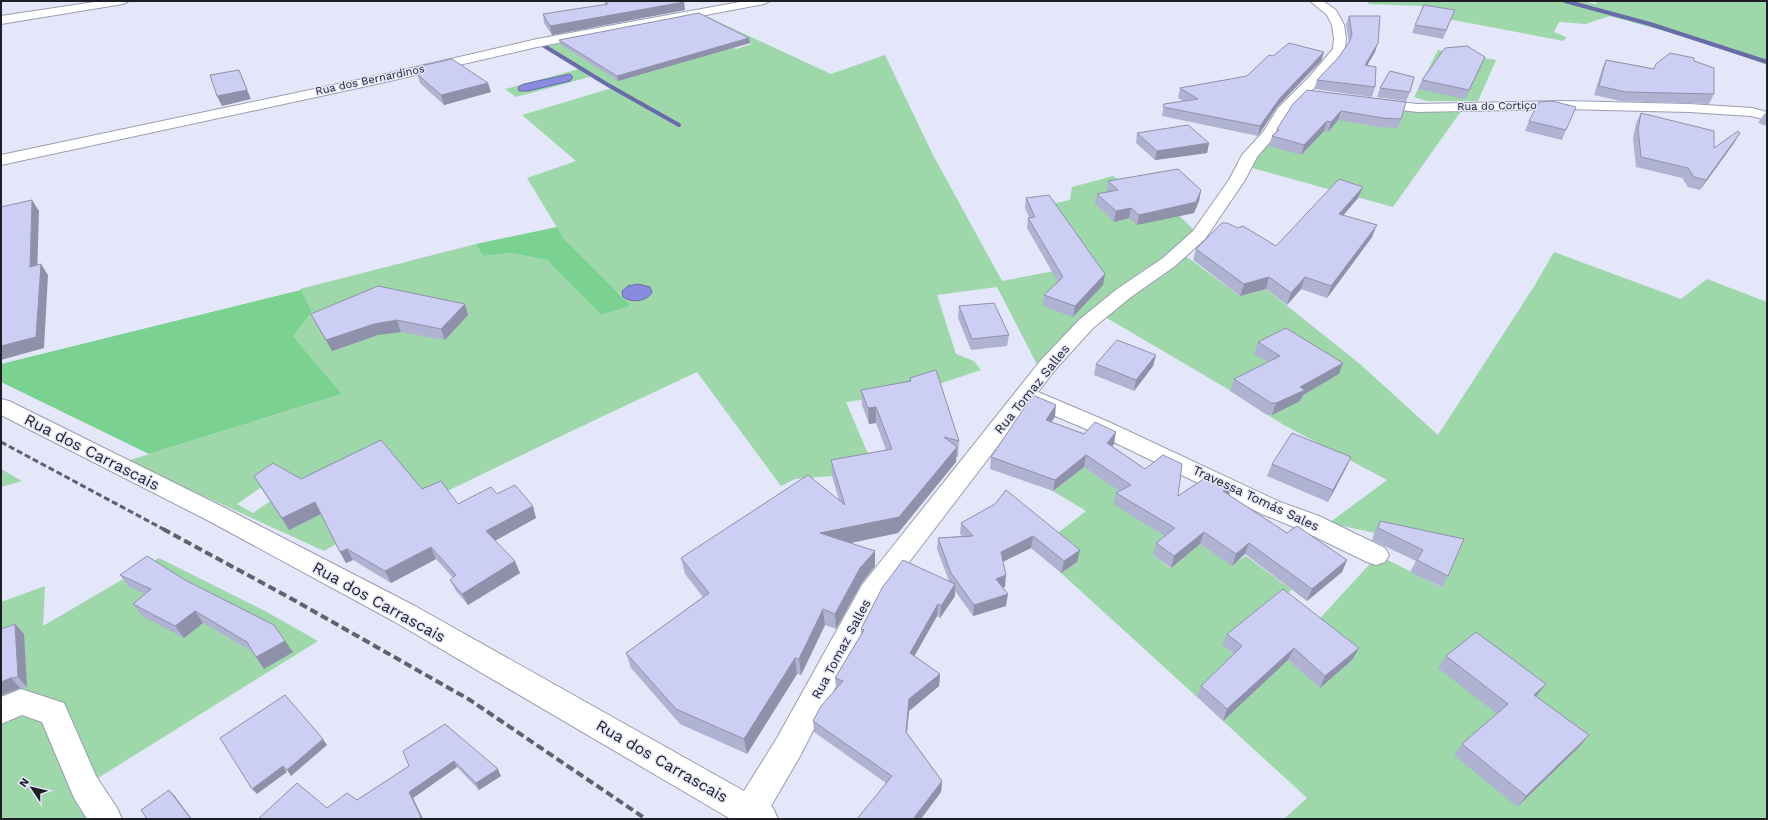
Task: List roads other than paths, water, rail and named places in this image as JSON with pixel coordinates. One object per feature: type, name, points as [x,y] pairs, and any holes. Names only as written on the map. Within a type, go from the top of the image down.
[{"type":"street","points":[[1,20],[123,1]]},
{"type":"street","name":"Rua dos Bernardinos","points":[[1,160],[381,79],[537,43],[764,1]]},
{"type":"street","name":"Rua Tomaz Salles","points":[[752,816],[871,592],[1048,365],[1086,324],[1124,293],[1169,262],[1199,235],[1237,180],[1250,155],[1270,133],[1283,111],[1307,94],[1315,79],[1339,48],[1340,38],[1338,25],[1332,13],[1316,1]]},
{"type":"street","name":"Rua do Cortiço","points":[[1365,102],[1417,108],[1564,105],[1689,108],[1752,112],[1767,116]]},
{"type":"street","name":"Travessa Tomás Sales","points":[[1026,395],[1108,430],[1271,508],[1310,523],[1376,555]]},
{"type":"street","name":"Rua dos Carrascais","points":[[1,406],[218,515],[405,614],[752,816]]},
{"type":"street","points":[[11,707],[53,712],[85,787],[106,819]]},
{"type":"water","points":[[570,74],[573,77],[570,81],[528,91],[519,91],[518,87],[524,84]]},
{"type":"water","points":[[638,284],[650,287],[652,292],[650,295],[643,300],[634,301],[623,297],[622,291],[628,286]]},
{"type":"waterway","points":[[1565,1],[1650,24],[1767,62]]},
{"type":"waterway","points":[[541,44],[608,85],[679,125]]},
{"type":"railway","points":[[1,442],[165,530]]},
{"type":"railway","points":[[163,529],[292,599],[470,700],[646,819]]}]
